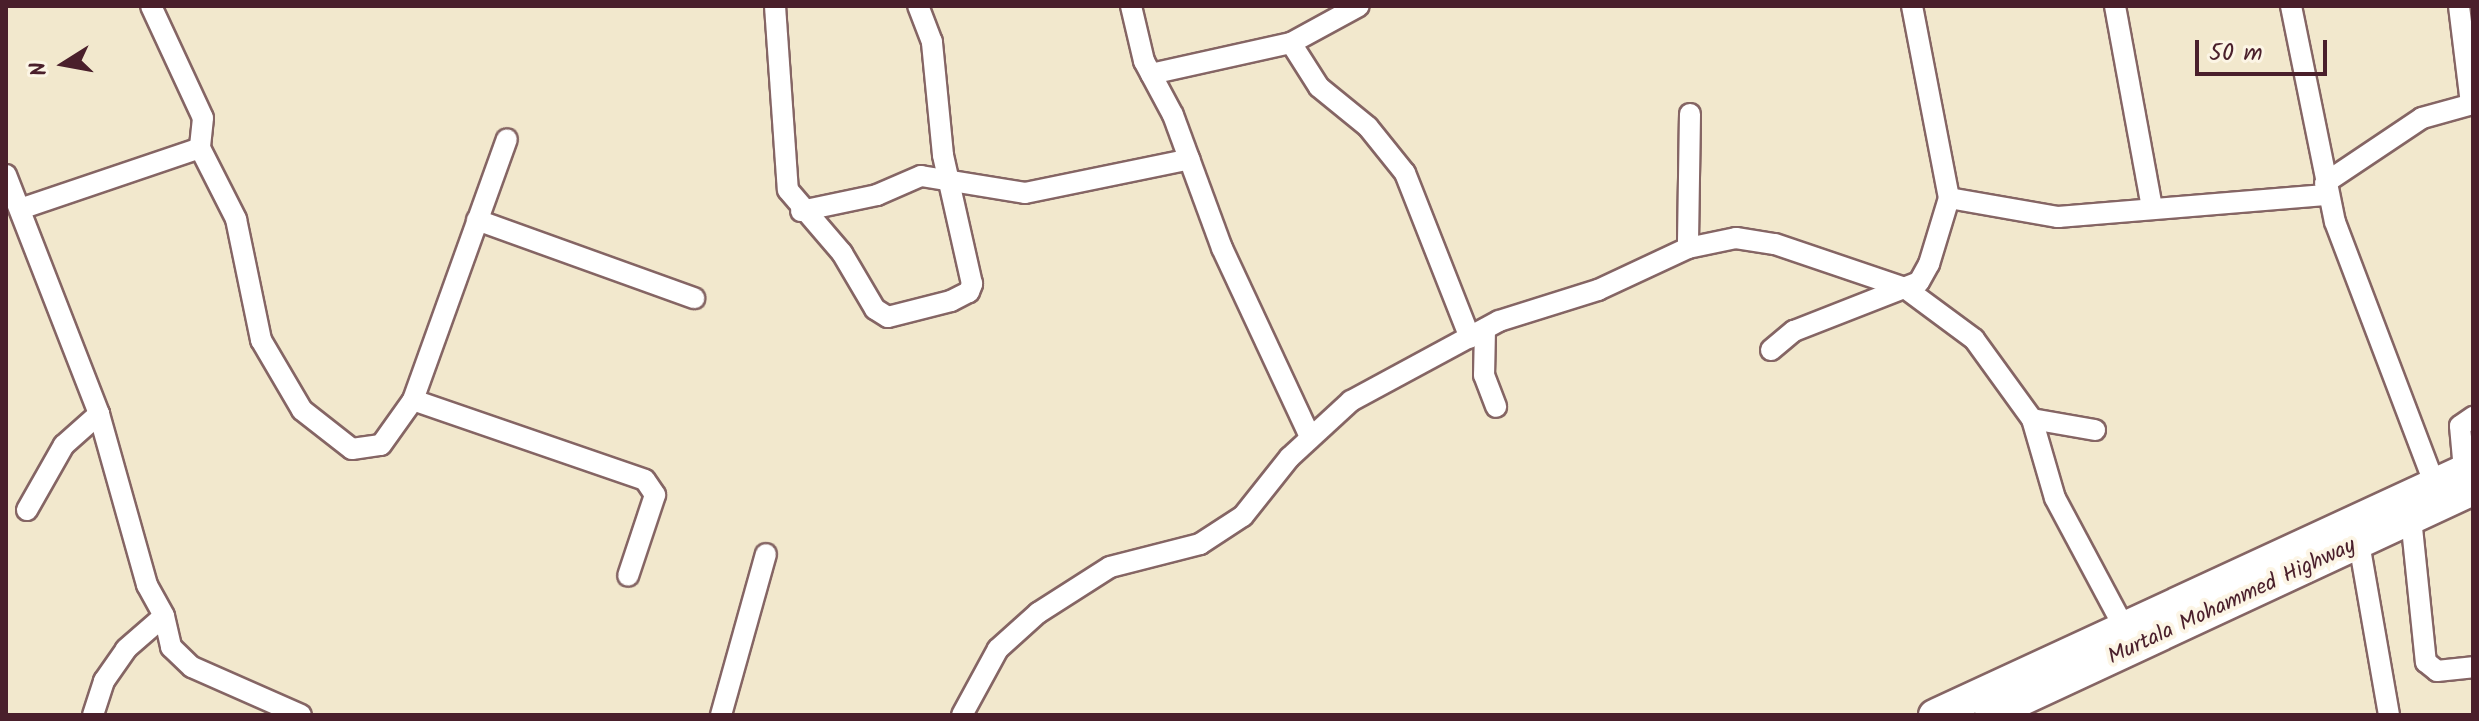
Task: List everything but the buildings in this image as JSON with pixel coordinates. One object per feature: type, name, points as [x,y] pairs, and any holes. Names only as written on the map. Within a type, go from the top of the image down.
[{"type":"highway","points":[[1934,715],[2434,483],[2470,475]]},
{"type":"highway","name":"Murtala Mohammed Highway","points":[[1990,715],[2411,518],[2470,475]]},
{"type":"street","points":[[151,6],[203,118],[200,148],[236,219],[261,340],[302,410],[339,442],[364,450],[381,445],[396,430],[413,400],[507,139]]},
{"type":"street","points":[[775,6],[788,190],[801,211],[842,253],[875,309],[888,317],[969,292],[971,273],[948,183],[932,42],[918,6]]},
{"type":"street","points":[[1131,6],[1151,74],[1190,159],[1222,248],[1310,437]]},
{"type":"street","points":[[1151,74],[1291,43],[1359,6]]},
{"type":"street","points":[[1771,350],[1794,331],[1919,282],[1929,264],[1949,198],[1912,6]]},
{"type":"street","points":[[2115,6],[2152,208]]},
{"type":"street","points":[[2291,6],[2327,189],[2346,256],[2434,483]]},
{"type":"street","points":[[1949,198],[2058,217],[2327,189],[2422,118],[2472,104],[2459,6]]},
{"type":"street","points":[[1291,43],[1319,87],[1368,127],[1405,173],[1478,334],[1484,375],[1496,407]]},
{"type":"street","points":[[1688,248],[1690,114]]},
{"type":"street","points":[[20,209],[200,148]]},
{"type":"street","points":[[801,211],[877,195],[921,176],[948,183],[1025,193],[1190,159]]},
{"type":"street","points":[[6,175],[99,414],[147,585],[164,616],[171,647],[192,667],[301,715]]},
{"type":"street","points":[[477,220],[694,298]]},
{"type":"street","points":[[962,715],[998,649],[1038,613],[1110,567],[1200,544],[1243,516],[1310,437],[1351,401],[1535,306],[1598,290],[1688,248],[1736,238],[1775,244],[1905,288],[1974,339],[2016,404],[2032,419],[2055,498],[2124,627]]},
{"type":"street","points":[[413,400],[645,480],[655,495],[628,576]]},
{"type":"street","points":[[27,510],[64,445],[99,414]]},
{"type":"street","points":[[2470,475],[2460,426],[2473,417]]},
{"type":"street","points":[[2032,419],[2095,430]]},
{"type":"street","points":[[2411,518],[2426,662],[2437,671],[2473,667]]},
{"type":"street","points":[[2359,543],[2389,715]]},
{"type":"street","points":[[721,715],[766,554]]},
{"type":"street","points":[[93,715],[104,681],[126,649],[164,616]]}]
